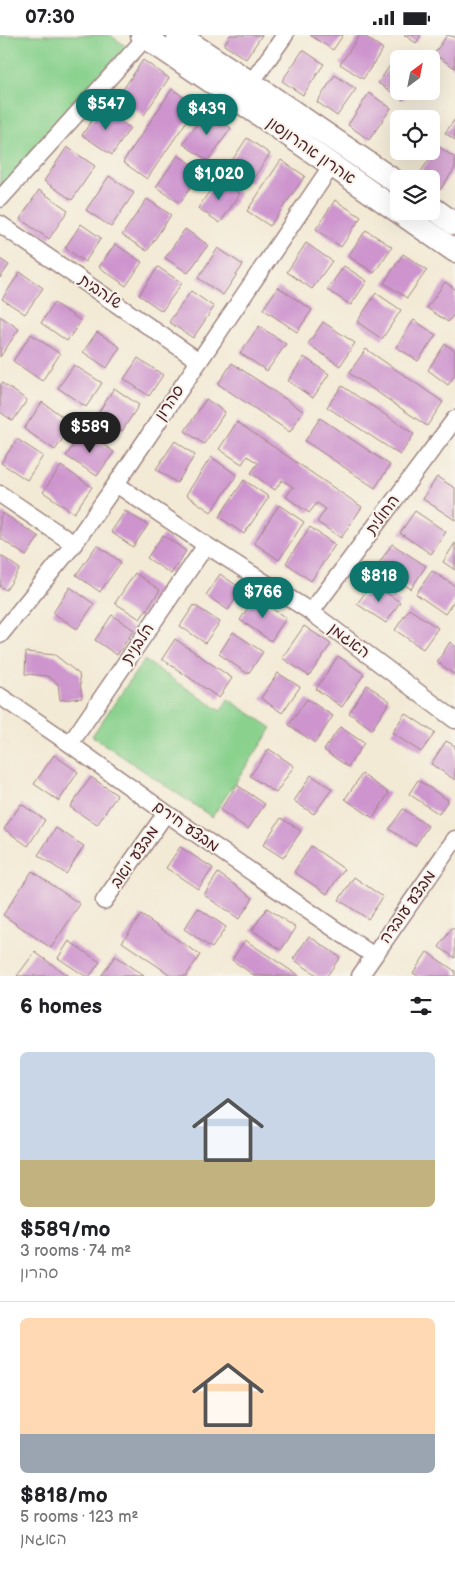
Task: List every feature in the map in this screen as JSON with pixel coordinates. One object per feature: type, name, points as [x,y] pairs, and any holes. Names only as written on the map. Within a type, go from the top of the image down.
[{"type":"street","name":"אהרון אהרונסון","points":[[178,35],[390,179]]},
{"type":"street","points":[[218,86],[233,88],[251,83],[285,35]]},
{"type":"street","name":"אהרון אהרונסון","points":[[140,41],[218,86],[455,251]]},
{"type":"street","points":[[0,199],[140,41]]},
{"type":"street","name":"סהרון","points":[[0,635],[74,544],[332,165]]},
{"type":"street","name":"שלהבית","points":[[0,224],[199,361]]},
{"type":"street","name":"החולית","points":[[311,612],[455,419]]},
{"type":"street","name":"האגמן","points":[[116,484],[206,545],[311,612],[455,720]]},
{"type":"street","points":[[0,494],[74,544]]},
{"type":"street","name":"הלבנית","points":[[70,744],[206,545]]},
{"type":"street","name":"מבצע חירם","points":[[0,696],[374,956]]},
{"type":"street","name":"מבצע יואב","points":[[104,901],[166,813]]},
{"type":"street","name":"מבצע עובדה","points":[[360,976],[455,839]]},
{"type":"green space","points":[[0,35],[110,35],[130,49],[0,192]]},
{"type":"green space","points":[[144,660],[221,711],[228,699],[272,728],[212,817],[92,736]]},
{"type":"building","points":[[230,35],[262,35],[246,59],[224,45]]},
{"type":"building","points":[[310,35],[343,35],[333,50]]},
{"type":"building","points":[[360,35],[363,35],[383,49],[363,79],[340,64]]},
{"type":"building","points":[[404,35],[421,35],[416,43]]},
{"type":"building","points":[[447,35],[455,37],[455,68],[440,58],[440,50],[437,50]]},
{"type":"building","points":[[303,50],[324,64],[303,95],[282,81]]},
{"type":"building","points":[[143,60],[169,78],[144,115],[118,97]]},
{"type":"building","points":[[390,66],[390,91],[378,83]]},
{"type":"building","points":[[335,75],[356,89],[337,116],[317,102]]},
{"type":"building","points":[[172,89],[197,106],[147,179],[123,162]]},
{"type":"building","points":[[369,93],[391,108],[369,140],[348,125]]},
{"type":"building","points":[[101,107],[130,128],[112,155],[82,135]]},
{"type":"building","points":[[206,111],[231,128],[208,161],[183,144]]},
{"type":"building","points":[[455,119],[455,140],[445,133]]},
{"type":"building","points":[[247,138],[270,154],[250,183],[227,168]]},
{"type":"building","points":[[67,147],[95,166],[72,200],[44,181]]},
{"type":"building","points":[[440,147],[455,158],[455,168],[440,190],[440,170],[422,170],[429,160],[440,160]]},
{"type":"building","points":[[178,155],[201,171],[180,203],[156,187]]},
{"type":"building","points":[[281,160],[305,176],[270,226],[247,211]]},
{"type":"building","points":[[109,176],[134,193],[111,227],[86,210]]},
{"type":"building","points":[[218,179],[240,194],[220,223],[198,208]]},
{"type":"building","points":[[39,190],[68,210],[49,239],[20,219]]},
{"type":"building","points":[[147,199],[171,215],[147,251],[122,235]]},
{"type":"building","points":[[335,200],[361,217],[341,247],[316,229]]},
{"type":"building","points":[[81,224],[101,238],[85,262],[65,248]]},
{"type":"building","points":[[185,229],[208,245],[188,273],[165,258]]},
{"type":"building","points":[[366,230],[392,247],[374,273],[348,256]]},
{"type":"building","points":[[306,243],[332,261],[312,289],[287,272]]},
{"type":"building","points":[[115,244],[142,262],[126,286],[99,267]]},
{"type":"building","points":[[218,248],[243,265],[223,295],[198,278]]},
{"type":"building","points":[[403,254],[427,270],[407,298],[384,283]]},
{"type":"building","points":[[0,259],[9,265],[0,278]]},
{"type":"building","points":[[344,266],[367,281],[351,305],[327,290]]},
{"type":"building","points":[[158,267],[182,283],[162,311],[139,295]]},
{"type":"building","points":[[20,272],[43,288],[25,314],[2,299]]},
{"type":"building","points":[[445,282],[455,289],[455,313],[448,322],[427,308]]},
{"type":"building","points":[[278,287],[312,310],[297,332],[263,309]]},
{"type":"building","points":[[191,291],[214,307],[193,338],[169,322]]},
{"type":"building","points":[[376,293],[401,310],[382,339],[357,322]]},
{"type":"building","points":[[54,303],[81,321],[67,341],[41,323]]},
{"type":"building","points":[[0,316],[19,329],[0,357]]},
{"type":"building","points":[[414,320],[436,335],[418,361],[396,347]]},
{"type":"building","points":[[323,322],[355,343],[340,366],[308,344]]},
{"type":"building","points":[[259,326],[286,344],[267,371],[240,353]]},
{"type":"building","points":[[97,332],[120,347],[107,368],[83,352]]},
{"type":"building","points":[[31,334],[60,354],[42,381],[13,361]]},
{"type":"building","points":[[445,344],[455,351],[455,375],[448,385],[428,370]]},
{"type":"building","points":[[366,349],[443,402],[427,426],[349,373]]},
{"type":"building","points":[[304,357],[329,374],[313,398],[288,381]]},
{"type":"building","points":[[138,358],[163,375],[149,396],[124,379]]},
{"type":"building","points":[[232,363],[303,411],[290,432],[218,384]]},
{"type":"building","points":[[74,365],[102,383],[86,407],[58,388]]},
{"type":"building","points":[[2,383],[27,400],[13,421],[0,412],[0,386]]},
{"type":"building","points":[[342,386],[414,434],[400,455],[327,407]]},
{"type":"building","points":[[114,388],[139,405],[122,431],[97,415]]},
{"type":"building","points":[[206,399],[225,412],[204,444],[185,431]]},
{"type":"building","points":[[42,402],[73,424],[55,450],[24,429]]},
{"type":"building","points":[[320,418],[390,465],[375,488],[305,441]]},
{"type":"building","points":[[237,422],[362,507],[341,538],[317,522],[326,509],[317,503],[309,513],[286,497],[293,487],[282,480],[275,490],[251,473],[258,463],[247,456],[242,464],[219,449]]},
{"type":"building","points":[[83,431],[114,452],[97,476],[66,456]]},
{"type":"building","points":[[17,439],[43,456],[27,480],[1,463]]},
{"type":"building","points":[[175,441],[195,455],[177,483],[156,469]]},
{"type":"building","points":[[211,457],[237,475],[211,512],[186,495]]},
{"type":"building","points":[[61,466],[92,487],[74,513],[43,492]]},
{"type":"building","points":[[437,477],[455,488],[455,520],[423,499]]},
{"type":"building","points":[[244,480],[269,497],[244,534],[219,517]]},
{"type":"building","points":[[279,505],[304,522],[279,560],[254,543]]},
{"type":"building","points":[[125,511],[148,525],[133,547],[111,532]]},
{"type":"building","points":[[415,511],[446,532],[431,554],[400,533]]},
{"type":"building","points":[[3,513],[39,537],[26,556],[0,538],[0,517]]},
{"type":"building","points":[[310,527],[335,545],[311,581],[286,563]]},
{"type":"building","points":[[163,535],[186,551],[171,574],[147,558]]},
{"type":"building","points":[[455,543],[455,570],[443,562]]},
{"type":"building","points":[[392,544],[426,566],[411,589],[377,566]]},
{"type":"building","points":[[97,545],[121,562],[100,592],[76,575]]},
{"type":"building","points":[[0,555],[20,569],[6,590],[0,586]]},
{"type":"building","points":[[432,571],[455,586],[455,599],[445,614],[416,594]]},
{"type":"building","points":[[135,573],[160,590],[140,619],[115,603]]},
{"type":"building","points":[[220,574],[242,589],[228,610],[206,595]]},
{"type":"building","points":[[372,583],[400,602],[386,623],[357,604]]},
{"type":"building","points":[[70,587],[94,604],[77,629],[53,613]]},
{"type":"building","points":[[255,597],[286,618],[271,641],[240,620]]},
{"type":"building","points":[[194,605],[220,622],[205,643],[180,626]]},
{"type":"building","points":[[409,609],[438,628],[423,649],[395,630]]},
{"type":"building","points":[[112,615],[134,630],[117,655],[95,640]]},
{"type":"building","points":[[304,626],[331,644],[309,676],[282,658]]},
{"type":"building","points":[[233,632],[263,652],[248,674],[219,654]]},
{"type":"building","points":[[175,639],[232,678],[219,698],[162,659]]},
{"type":"building","points":[[450,642],[455,646],[455,675],[437,662]]},
{"type":"building","points":[[26,652],[55,655],[79,674],[82,698],[60,700],[58,684],[48,676],[25,674]]},
{"type":"building","points":[[338,656],[364,674],[342,707],[316,689]]},
{"type":"building","points":[[278,673],[300,687],[282,713],[261,698]]},
{"type":"building","points":[[367,685],[390,701],[372,729],[349,713]]},
{"type":"building","points":[[307,699],[333,716],[315,743],[289,725]]},
{"type":"building","points":[[405,713],[435,733],[421,752],[392,733]]},
{"type":"building","points":[[340,727],[364,743],[348,767],[324,750]]},
{"type":"building","points":[[446,741],[455,746],[455,780],[431,764]]},
{"type":"building","points":[[269,749],[294,766],[276,793],[250,776]]},
{"type":"building","points":[[54,755],[78,772],[59,801],[34,784]]},
{"type":"building","points":[[362,774],[389,793],[373,818],[345,799]]},
{"type":"building","points":[[311,775],[332,789],[314,814],[294,801]]},
{"type":"building","points":[[91,777],[117,795],[97,825],[70,807]]},
{"type":"building","points":[[418,780],[448,800],[439,814],[409,794]]},
{"type":"building","points":[[237,785],[265,804],[248,829],[220,810]]},
{"type":"building","points":[[21,804],[45,820],[28,846],[4,829]]},
{"type":"building","points":[[403,809],[428,826],[415,846],[389,829]]},
{"type":"building","points":[[281,818],[301,831],[283,858],[263,845]]},
{"type":"building","points":[[56,828],[84,846],[66,874],[38,855]]},
{"type":"building","points":[[311,846],[344,869],[327,894],[294,872]]},
{"type":"building","points":[[180,847],[213,868],[198,889],[166,868]]},
{"type":"building","points":[[32,871],[80,904],[51,948],[3,915]]},
{"type":"building","points":[[218,873],[253,898],[239,919],[204,895]]},
{"type":"building","points":[[354,877],[383,897],[368,919],[339,900]]},
{"type":"building","points":[[198,908],[226,927],[212,948],[184,929]]},
{"type":"building","points":[[267,908],[296,928],[281,950],[252,930]]},
{"type":"building","points":[[141,915],[200,955],[186,976],[172,976],[122,942]]},
{"type":"building","points":[[452,928],[455,930],[455,958],[439,947]]},
{"type":"building","points":[[309,936],[340,957],[327,976],[318,976],[293,959]]},
{"type":"building","points":[[245,940],[299,976],[255,976],[232,960]]},
{"type":"building","points":[[69,941],[100,962],[90,976],[85,976],[58,958]]},
{"type":"building","points":[[35,952],[68,976],[17,976]]},
{"type":"building","points":[[427,952],[455,971],[455,976],[418,976],[413,973]]},
{"type":"building","points":[[115,956],[144,976],[101,976]]}]
